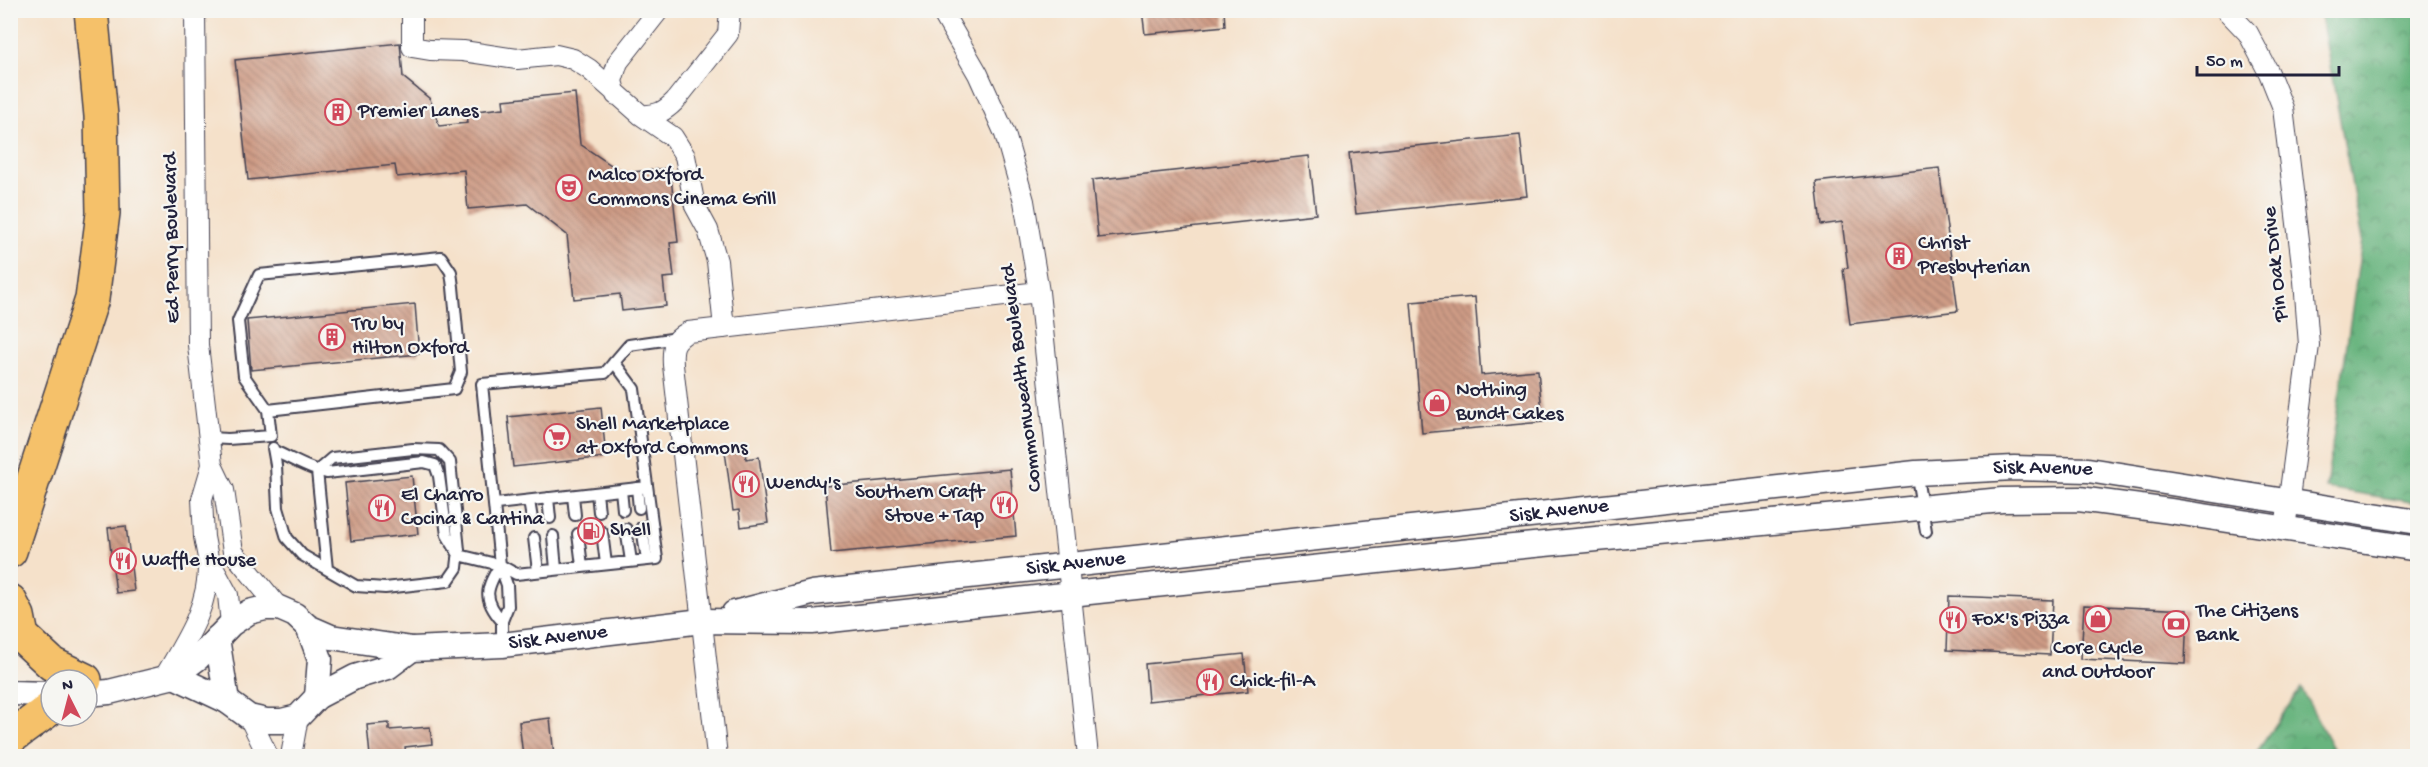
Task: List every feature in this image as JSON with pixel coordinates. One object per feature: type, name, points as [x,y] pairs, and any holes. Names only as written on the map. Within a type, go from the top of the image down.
[{"type":"highway","points":[[10,551],[92,299],[103,213],[101,116],[92,10]]},
{"type":"highway","points":[[10,601],[18,616],[22,636],[59,668]]},
{"type":"highway","points":[[10,738],[39,716]]},
{"type":"street","name":"Ed Perry Boulevard","points":[[195,10],[198,345],[212,465]]},
{"type":"street","points":[[412,10],[412,46],[517,59],[556,55],[573,59],[589,69],[616,95],[672,137],[685,156],[695,206],[708,230],[717,261],[724,328]]},
{"type":"street","points":[[616,95],[612,81],[618,62],[658,10]]},
{"type":"street","points":[[641,115],[654,116],[666,110],[675,101],[728,34],[730,10]]},
{"type":"street","name":"Commonwealth Boulevard","points":[[941,10],[978,74],[1005,134],[1024,201],[1039,292],[1088,756]]},
{"type":"street","name":"Pin Oak Drive","points":[[2226,10],[2248,33],[2269,73],[2283,108],[2304,281],[2309,345],[2285,529]]},
{"type":"street","points":[[717,756],[673,365],[672,351],[678,338],[688,332],[1039,292]]},
{"type":"street","points":[[169,677],[201,612],[209,582],[202,499],[212,465]]},
{"type":"street","points":[[212,465],[224,490],[233,552],[279,608]]},
{"type":"street","name":"Sisk Avenue","points":[[702,621],[812,593],[1916,467],[2088,470],[2418,522]]},
{"type":"street","name":"Sisk Avenue","points":[[279,608],[295,615],[308,627],[331,637],[412,649],[502,633],[702,621],[812,622],[1461,552],[2002,500],[2079,499],[2170,510],[2418,549]]},
{"type":"street","points":[[208,558],[228,596],[224,631],[227,701]]},
{"type":"street","points":[[99,686],[169,677],[198,658],[224,631],[249,612],[265,608],[279,608]]},
{"type":"street","points":[[308,627],[320,659],[317,697]]},
{"type":"street","points":[[249,717],[282,721],[298,717],[317,697],[355,677],[388,667],[412,649]]},
{"type":"street","points":[[169,677],[227,701],[249,717],[268,756]]},
{"type":"street","points":[[10,693],[39,694]]},
{"type":"street","points":[[10,722],[39,711]]},
{"type":"street","points":[[291,756],[298,717]]},
{"type":"lane","points":[[268,410],[454,389],[461,372],[453,287],[451,272],[441,257],[259,275],[238,321],[244,376],[268,410],[274,451],[278,508],[288,538],[302,555],[356,586],[396,587],[448,581],[457,568],[459,555],[450,462],[439,450],[413,448],[332,458],[317,471]]},
{"type":"lane","points":[[502,633],[508,606],[507,585],[500,565],[496,504],[482,384],[605,373],[629,345],[678,338]]},
{"type":"lane","points":[[459,555],[500,565],[516,573],[657,559],[642,488],[634,389],[614,362]]},
{"type":"lane","points":[[209,438],[271,436]]},
{"type":"lane","points":[[274,451],[300,461],[317,471]]},
{"type":"lane","points":[[1916,467],[1926,531]]},
{"type":"lane","points":[[317,471],[327,569]]},
{"type":"lane","points":[[496,504],[642,488]]},
{"type":"lane","points":[[639,507],[642,488]]},
{"type":"lane","points":[[621,490],[624,510]]},
{"type":"lane","points":[[597,493],[599,512]]},
{"type":"lane","points":[[573,496],[575,515]]},
{"type":"lane","points":[[548,498],[550,518]]},
{"type":"lane","points":[[529,501],[532,519]]},
{"type":"lane","points":[[642,527],[647,560]]},
{"type":"lane","points":[[626,529],[631,561]]},
{"type":"lane","points":[[602,532],[606,564]]},
{"type":"lane","points":[[578,534],[582,566]]},
{"type":"lane","points":[[553,536],[556,569]]},
{"type":"lane","points":[[534,538],[538,571]]},
{"type":"lane","points":[[500,565],[488,586],[491,608],[502,633]]},
{"type":"green space","points":[[2320,11],[2417,11],[2417,503],[2326,488],[2362,240]]},
{"type":"green space","points":[[2301,688],[2337,756],[2254,756]]},
{"type":"building","points":[[1142,10],[1224,10],[1225,26],[1145,34]]},
{"type":"building","points":[[400,43],[403,77],[430,99],[439,126],[467,123],[466,112],[504,108],[503,100],[575,93],[580,144],[623,173],[670,168],[678,242],[670,243],[674,277],[663,278],[666,306],[622,311],[620,294],[574,299],[567,235],[527,204],[468,209],[464,170],[397,177],[395,165],[248,180],[235,60]]},
{"type":"building","points":[[1520,135],[1527,196],[1356,214],[1349,153]]},
{"type":"building","points":[[1309,156],[1316,214],[1098,238],[1092,180]]},
{"type":"building","name":"Christ Presbyterian","points":[[1939,168],[1958,311],[1850,324],[1843,269],[1848,268],[1842,222],[1821,225],[1816,182]]},
{"type":"building","points":[[1475,297],[1481,375],[1538,370],[1543,422],[1422,433],[1411,302]]},
{"type":"building","name":"Tru by Hilton Oxford","points":[[415,304],[419,354],[251,370],[247,320]]},
{"type":"building","name":"Shell Marketplace at Oxford Commons","points":[[601,407],[606,457],[513,467],[508,417]]},
{"type":"building","name":"Wendy's","points":[[745,448],[746,459],[759,457],[768,523],[741,527],[739,510],[733,511],[725,451]]},
{"type":"building","points":[[1010,469],[1016,536],[831,553],[825,486]]},
{"type":"building","name":"El Charro Cocina & Cantina","points":[[412,476],[418,534],[351,541],[345,483]]},
{"type":"building","points":[[126,526],[134,591],[116,593],[108,528]]},
{"type":"building","points":[[1949,596],[2053,600],[2050,655],[1947,650]]},
{"type":"building","points":[[2084,605],[2187,610],[2185,664],[2081,659]]},
{"type":"building","points":[[1244,654],[1248,691],[1148,701],[1145,664]]},
{"type":"building","points":[[550,718],[554,756],[523,756],[519,722]]},
{"type":"building","points":[[389,723],[389,730],[430,727],[432,744],[405,747],[406,755],[370,756],[367,725]]},
{"type":"place","name":"Premier Lanes","points":[[338,112]]},
{"type":"place","name":"Malco Oxford Commons Cinema Grill","points":[[569,188]]},
{"type":"place","name":"Christ Presbyterian","points":[[1899,256]]},
{"type":"place","name":"Tru by Hilton Oxford","points":[[332,337]]},
{"type":"place","name":"Nothing Bundt Cakes","points":[[1437,403]]},
{"type":"place","name":"Shell Marketplace at Oxford Commons","points":[[557,437]]},
{"type":"place","name":"Wendy's","points":[[746,484]]},
{"type":"place","name":"Southern Craft Stove + Tap","points":[[1004,505]]},
{"type":"place","name":"El Charro Cocina & Cantina","points":[[382,508]]},
{"type":"place","name":"Shell","points":[[591,531]]},
{"type":"place","name":"Waffle House","points":[[123,561]]},
{"type":"place","name":"Core Cycle and Outdoor","points":[[2098,619]]},
{"type":"place","name":"Fox's Pizza","points":[[1953,620]]},
{"type":"place","name":"The Citizens Bank","points":[[2176,624]]},
{"type":"place","name":"Chick-fil-A","points":[[1210,682]]}]
